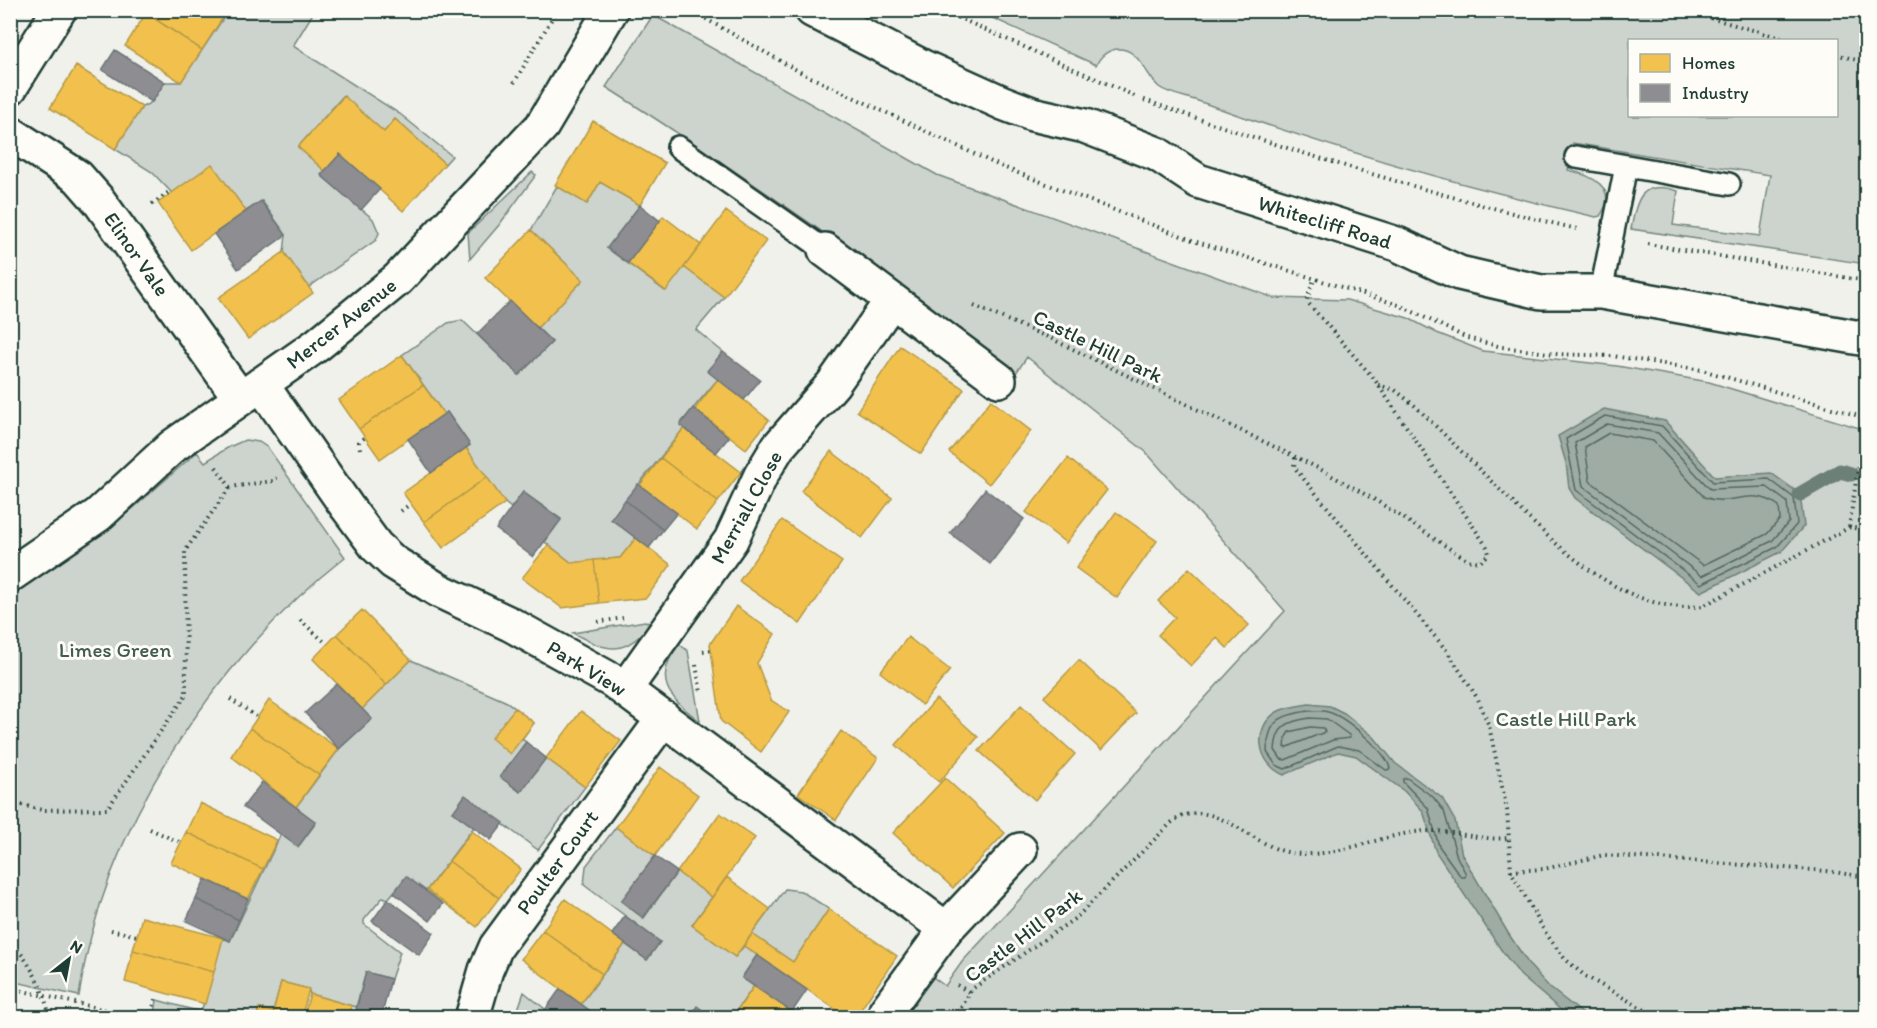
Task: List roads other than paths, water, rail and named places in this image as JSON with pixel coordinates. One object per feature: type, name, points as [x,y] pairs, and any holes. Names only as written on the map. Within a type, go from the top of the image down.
[{"type":"street","points":[[10,88],[59,10]]},
{"type":"street","name":"Mercer Avenue","points":[[10,576],[98,515],[155,461],[189,433],[341,327],[398,279],[533,137],[571,81],[611,10]]},
{"type":"street","name":"Whitecliff Road","points":[[812,10],[921,66],[1003,103],[1032,114],[1071,121],[1152,152],[1198,181],[1398,244],[1449,270],[1468,276],[1541,292],[1601,292],[1866,339]]},
{"type":"street","name":"Elinor Vale","points":[[10,133],[72,172],[99,201],[250,391]]},
{"type":"street","points":[[825,250],[999,380]]},
{"type":"street","name":"Merriall Close","points":[[625,689],[731,540],[761,475],[778,447],[818,404],[892,300]]},
{"type":"street","name":"Park View","points":[[250,391],[311,456],[376,546],[393,562],[430,586],[574,658],[625,689],[761,794],[946,929]]},
{"type":"street","name":"Poulter Court","points":[[472,1017],[496,946],[664,718]]},
{"type":"street","points":[[886,1011],[946,929],[1020,850]]},
{"type":"lane","points":[[678,147],[825,250]]},
{"type":"lane","points":[[1576,158],[1729,184]]},
{"type":"lane","points":[[1601,292],[1626,166]]},
{"type":"water","points":[[1604,409],[1665,421],[1715,477],[1771,473],[1800,494],[1804,526],[1781,552],[1701,592],[1575,498],[1569,488],[1566,463],[1558,436]]},
{"type":"water","points":[[1309,704],[1330,706],[1344,713],[1374,737],[1395,763],[1442,798],[1455,821],[1462,855],[1508,933],[1530,966],[1550,988],[1587,1017],[1569,1017],[1521,976],[1436,852],[1423,811],[1404,791],[1356,756],[1338,752],[1284,775],[1268,763],[1263,754],[1261,736],[1269,719],[1281,710]]},
{"type":"waterway","points":[[1800,494],[1840,471],[1851,474]]},
{"type":"park label","name":"Limes Green","points":[[115,649]]},
{"type":"park label","name":"Castle Hill Park","points":[[1566,718]]}]
